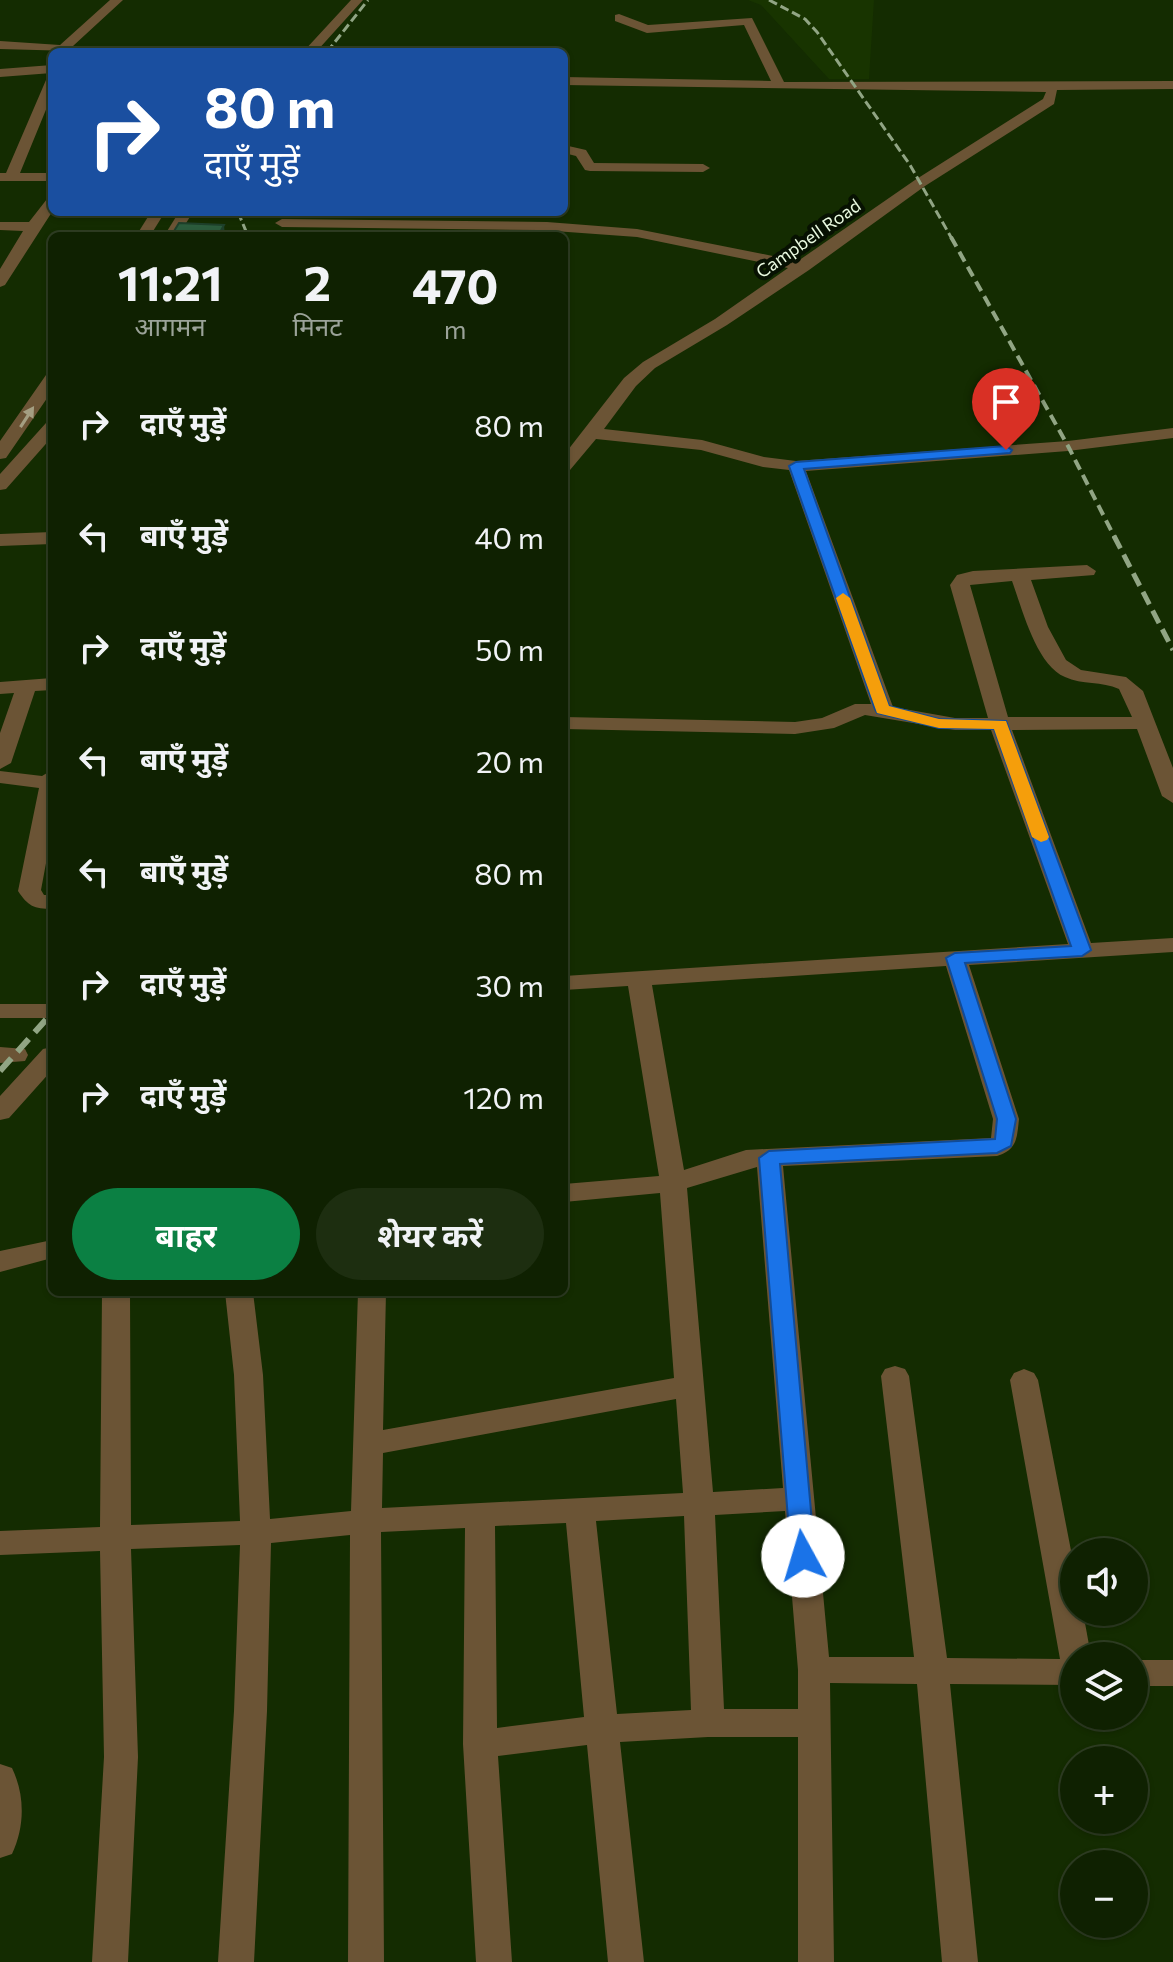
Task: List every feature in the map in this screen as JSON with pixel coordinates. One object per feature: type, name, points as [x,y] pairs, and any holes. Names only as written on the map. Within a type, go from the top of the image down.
[{"type":"street","points":[[64,48],[117,0]]},
{"type":"street","points":[[313,48],[357,0]]},
{"type":"street","points":[[619,18],[647,29],[746,16],[779,85]]},
{"type":"street","points":[[0,45],[48,48]]},
{"type":"street","points":[[0,73],[48,69]]},
{"type":"street","points":[[568,82],[1173,85]]},
{"type":"street","name":"Campbell Road","points":[[568,461],[630,382],[649,365],[721,322],[804,267],[920,183],[1049,101],[1052,92],[1048,86]]},
{"type":"street","points":[[48,88],[6,177],[48,177]]},
{"type":"street","points":[[568,150],[578,151],[587,166],[595,168],[703,168]]},
{"type":"street","points":[[0,282],[48,207]]},
{"type":"street","points":[[282,223],[460,218],[547,231],[637,233],[804,267]]},
{"type":"street","points":[[0,226],[33,227]]},
{"type":"street","points":[[0,454],[48,385]]},
{"type":"street","points":[[0,485],[48,431]]},
{"type":"street","points":[[592,433],[702,445],[763,462],[796,466],[1068,446],[1173,433]]},
{"type":"street","points":[[796,466],[883,709]]},
{"type":"street","points":[[0,540],[48,538]]},
{"type":"street","points":[[1082,950],[1000,725],[960,581],[973,577],[1087,571]]},
{"type":"street","points":[[1019,574],[1055,661],[1074,674],[1128,685],[1173,796]]},
{"type":"street","points":[[0,688],[48,685]]},
{"type":"street","points":[[0,763],[26,688]]},
{"type":"street","points":[[568,723],[795,728],[827,724],[855,710],[883,709],[939,723],[1145,723]]},
{"type":"street","points":[[0,777],[48,779]]},
{"type":"street","points":[[48,794],[29,891],[38,902],[48,902]]},
{"type":"street","points":[[568,983],[1173,945]]},
{"type":"street","points":[[568,1193],[673,1183],[727,1163],[769,1158],[997,1147],[1004,1142],[1006,1119],[955,958]]},
{"type":"street","points":[[639,978],[673,1183],[699,1506],[708,1723]]},
{"type":"street","points":[[0,1011],[48,1011]]},
{"type":"street","points":[[0,1112],[48,1059]]},
{"type":"street","points":[[769,1158],[814,1670],[816,1962]]},
{"type":"street","points":[[0,1263],[12,1257],[48,1250]]},
{"type":"street","points":[[110,1962],[121,1757],[115,1539],[118,1467],[116,1296]]},
{"type":"street","points":[[236,1962],[257,1532],[248,1356],[240,1296]]},
{"type":"street","points":[[366,1962],[367,1521],[372,1296]]},
{"type":"street","points":[[895,1376],[932,1670],[960,1962]]},
{"type":"street","points":[[1024,1380],[1072,1642]]},
{"type":"street","points":[[369,1444],[691,1386]]},
{"type":"street","points":[[0,1543],[257,1532],[367,1521],[798,1499]]},
{"type":"street","points":[[580,1511],[626,1962]]},
{"type":"street","points":[[480,1515],[480,1744],[494,1962]]},
{"type":"street","points":[[814,1670],[1060,1672]]},
{"type":"street","points":[[1148,1673],[1173,1673]]},
{"type":"street","points":[[480,1744],[603,1729],[708,1723],[816,1723]]},
{"type":"street","points":[[0,1778],[6,1800],[0,1843]]},
{"type":"shaded area","points":[[748,0],[874,0],[869,79],[829,79],[761,5]]},
{"type":"building","points":[[179,223],[224,225],[220,232],[173,232]]},
{"type":"railway","points":[[330,48],[368,0]]},
{"type":"railway","points":[[769,0],[805,19],[817,32],[910,165],[952,239]]},
{"type":"railway","points":[[240,216],[246,232]]},
{"type":"railway","points":[[951,237],[1068,446],[1115,538]]},
{"type":"railway","points":[[1114,536],[1173,650]]},
{"type":"railway","points":[[0,1071],[48,1017]]},
{"type":"slow traffic","points":[[843,598],[883,709],[939,723],[1000,725],[1041,837]]},
{"type":"route","points":[[803,1556],[769,1158],[997,1147],[1004,1142],[1007,1133],[1006,1119],[955,958],[1082,950],[1000,725],[939,723],[883,709],[796,466],[1006,450]]}]
